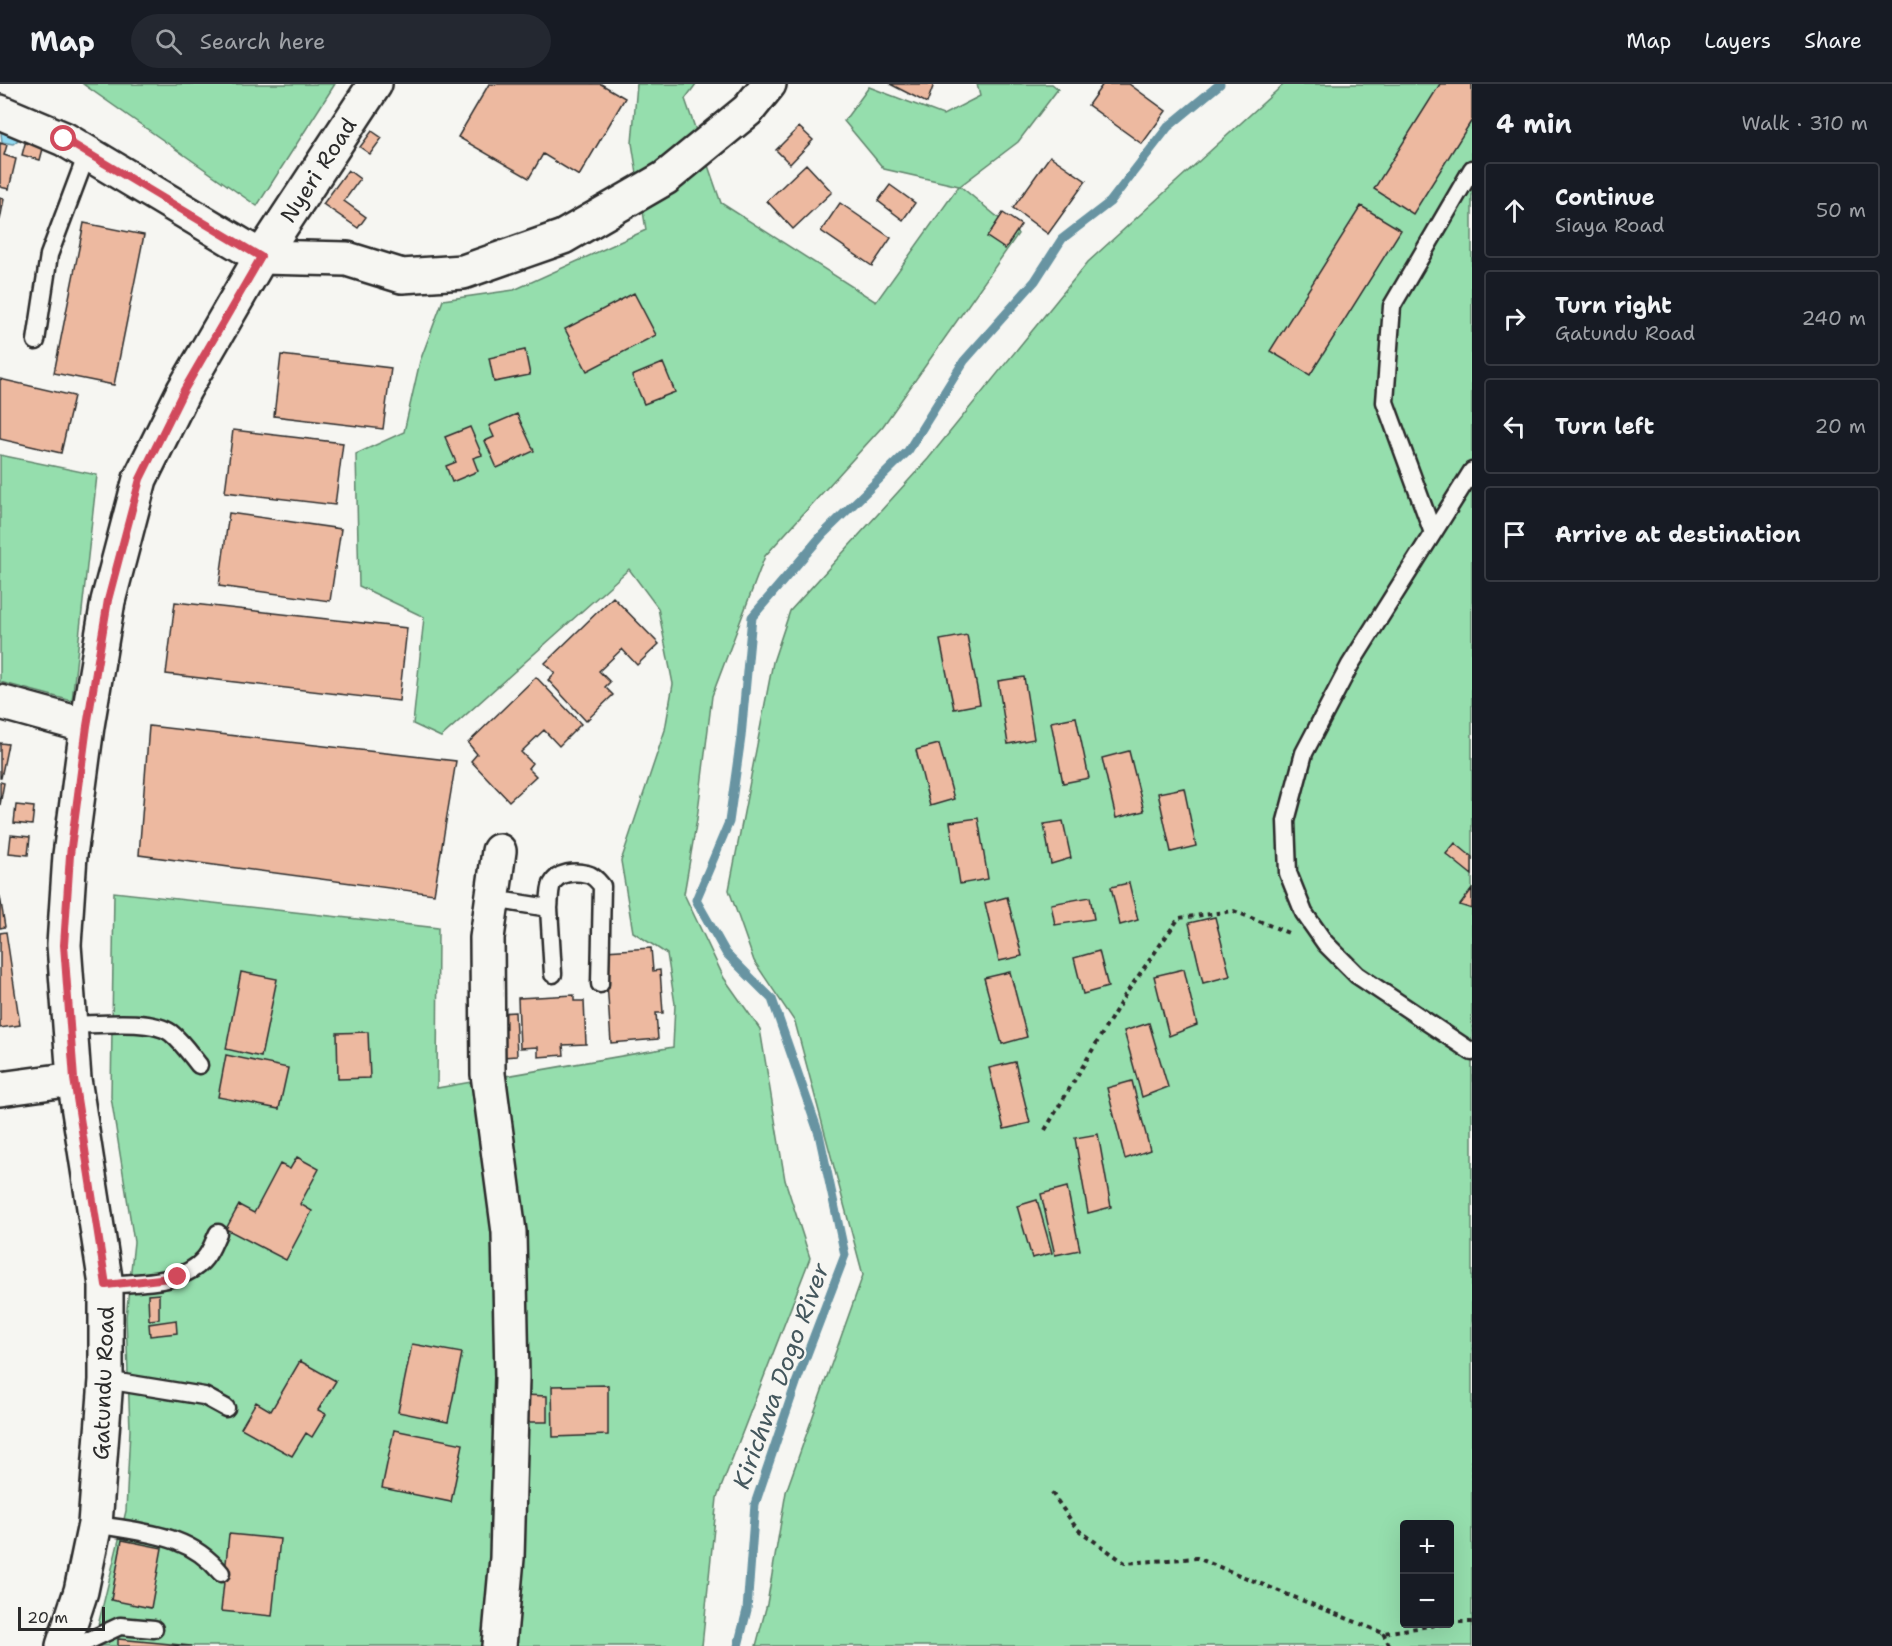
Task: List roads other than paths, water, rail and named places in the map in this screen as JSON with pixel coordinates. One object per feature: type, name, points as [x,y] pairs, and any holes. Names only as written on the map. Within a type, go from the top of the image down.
[{"type":"street","name":"Nyeri Road","points":[[261,257],[375,84]]},
{"type":"street","points":[[0,112],[64,139],[261,257],[347,259],[402,276],[464,272],[563,237],[665,178],[748,110],[769,84]]},
{"type":"street","name":"Gatundu Road","points":[[63,1646],[81,1591],[95,1524],[106,1380],[106,1285],[74,1079],[64,945],[70,855],[87,726],[108,600],[140,479],[184,390],[261,257]]},
{"type":"street","points":[[0,702],[87,726]]},
{"type":"street","points":[[499,851],[487,939],[488,1074],[509,1232],[512,1377],[507,1558],[499,1646]]},
{"type":"street","points":[[0,1089],[74,1079]]},
{"type":"lane","points":[[36,341],[49,255],[87,154]]},
{"type":"lane","points":[[1433,533],[1386,402],[1392,306],[1472,170]]},
{"type":"lane","points":[[1472,471],[1350,664],[1304,753],[1286,821],[1288,873],[1304,914],[1333,951],[1357,975],[1472,1052]]},
{"type":"lane","points":[[553,974],[549,908],[551,886],[557,877],[566,873],[588,874],[602,886],[600,984]]},
{"type":"lane","points":[[492,899],[549,908]]},
{"type":"lane","points":[[70,1025],[153,1024],[170,1032],[185,1046],[199,1065]]},
{"type":"lane","points":[[106,1285],[171,1278],[188,1273],[206,1257],[218,1233]]},
{"type":"lane","points":[[106,1380],[204,1396],[226,1408]]},
{"type":"lane","points":[[95,1524],[177,1539],[199,1551],[221,1573]]},
{"type":"lane","points":[[78,1646],[120,1626],[154,1629]]},
{"type":"water","points":[[0,124],[19,136],[18,140],[13,144],[2,142]]},
{"type":"waterway","name":"Kirichwa Dogo River","points":[[738,1646],[747,1610],[755,1504],[796,1383],[845,1255],[819,1134],[772,999],[726,953],[696,900],[729,822],[741,737],[752,617],[823,534],[908,451],[964,361],[1035,281],[1062,239],[1110,202],[1168,127],[1220,84]]}]
